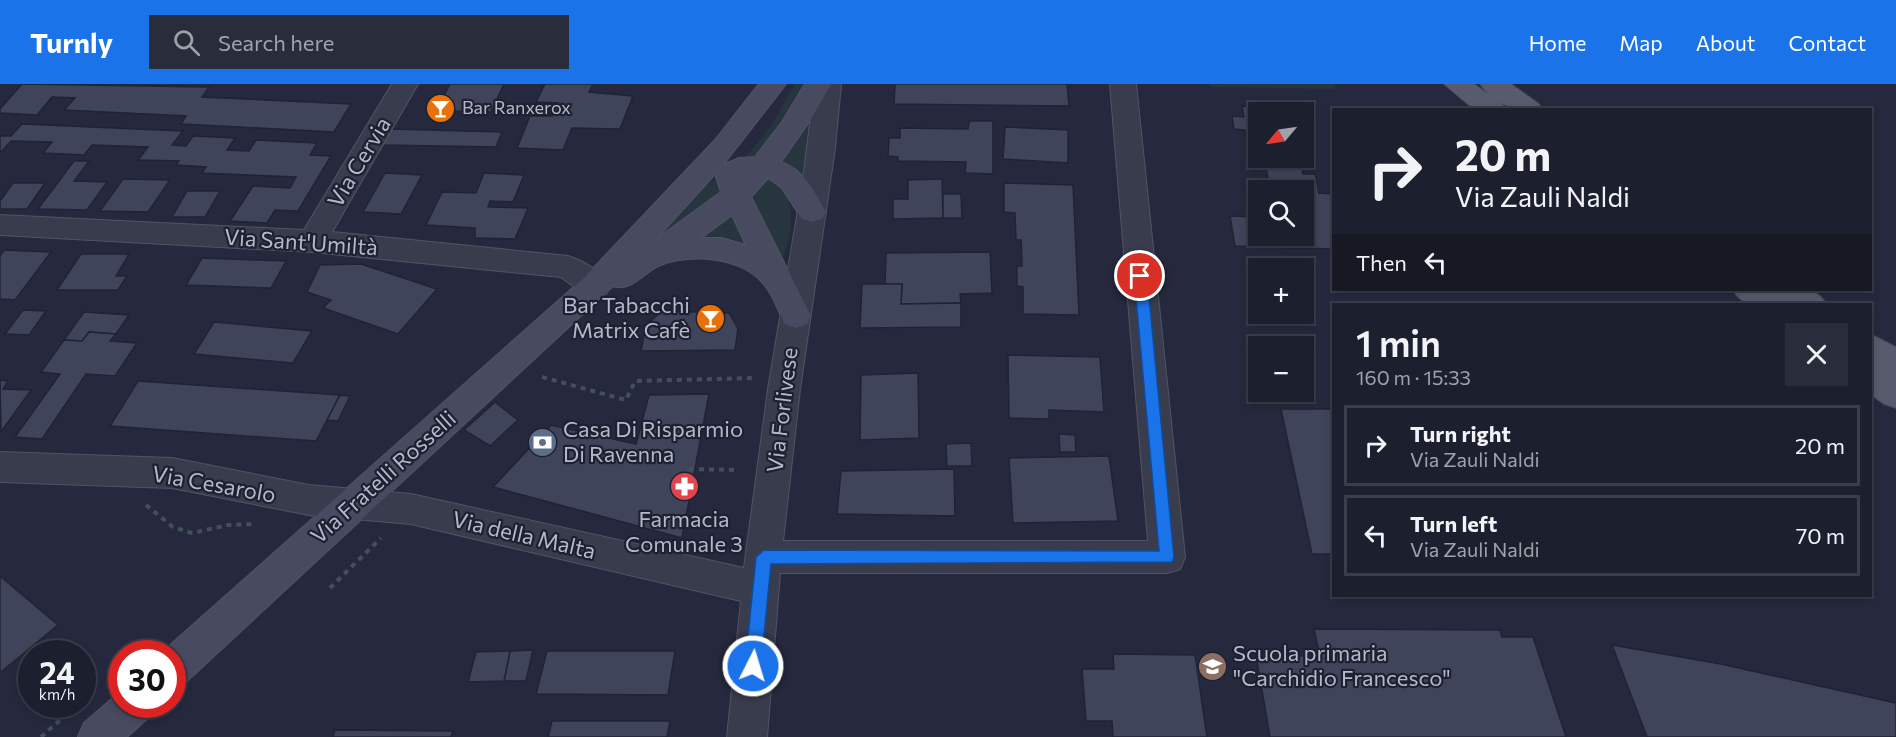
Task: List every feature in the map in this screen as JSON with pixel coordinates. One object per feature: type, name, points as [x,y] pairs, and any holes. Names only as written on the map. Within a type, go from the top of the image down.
[{"type":"main road","name":"Via Fratelli Rosselli","points":[[186,656],[594,286],[725,146],[773,84]]},
{"type":"main road","points":[[732,182],[781,99],[784,84]]},
{"type":"main road","name":"Via Fratelli Rosselli","points":[[594,286],[618,277],[650,257],[732,182],[761,165],[805,110],[818,84]]},
{"type":"main road","points":[[1457,84],[1490,108]]},
{"type":"main road","points":[[1493,84],[1527,108]]},
{"type":"main road","points":[[761,165],[794,182],[812,212]]},
{"type":"main road","points":[[693,179],[732,182]]},
{"type":"main road","points":[[732,182],[796,316]]},
{"type":"main road","points":[[650,257],[694,249],[718,248],[740,252],[758,262],[777,279]]},
{"type":"main road","points":[[1750,291],[1768,303]]},
{"type":"main road","points":[[1791,291],[1809,303]]},
{"type":"main road","points":[[1872,347],[1896,364]]},
{"type":"main road","points":[[1872,377],[1896,394]]},
{"type":"main road","points":[[84,724],[108,715]]},
{"type":"street","name":"Via Cervia","points":[[312,241],[405,84]]},
{"type":"street","name":"Via Forlivese","points":[[747,737],[762,573],[786,378],[824,131],[828,84]]},
{"type":"street","name":"Via della Malta","points":[[356,502],[411,509],[762,573],[1167,557],[1123,84]]},
{"type":"street","name":"Via Sant'Umiltà","points":[[0,225],[312,241],[568,267],[594,286]]},
{"type":"street","name":"Via Cesarolo","points":[[0,467],[172,472],[309,500],[356,502]]},
{"type":"path","points":[[505,366],[626,400],[635,381],[786,378]]},
{"type":"path","points":[[688,469],[739,470]]},
{"type":"path","points":[[144,504],[173,527],[192,533],[228,525],[257,524],[266,527]]},
{"type":"path","points":[[40,737],[84,724]]},
{"type":"shaded area","points":[[795,84],[804,84],[795,109],[759,161],[743,160],[769,129]]},
{"type":"shaded area","points":[[1209,84],[1334,84],[1336,89],[1210,87]]},
{"type":"shaded area","points":[[820,90],[808,191],[779,164]]},
{"type":"shaded area","points":[[722,177],[725,192],[647,255],[634,248],[706,184]]},
{"type":"shaded area","points":[[765,178],[776,182],[784,190],[788,199],[791,223],[783,257],[748,195]]},
{"type":"shaded area","points":[[729,210],[748,249],[690,242]]},
{"type":"building","points":[[22,84],[209,87],[202,97],[351,104],[334,132],[181,124],[186,116],[64,110],[75,98],[52,97],[37,115],[0,113],[0,109]]},
{"type":"building","points":[[450,84],[504,84],[491,112],[436,111]]},
{"type":"building","points":[[545,84],[593,84],[589,92],[633,96],[620,129],[572,128],[563,150],[517,148],[530,116],[552,116],[558,103],[536,102]]},
{"type":"building","points":[[895,84],[1067,84],[1069,106],[894,104]]},
{"type":"building","points":[[1242,106],[1248,106],[1248,146],[1245,130],[1234,129],[1232,116],[1244,117]]},
{"type":"building","points":[[969,121],[993,121],[993,174],[965,173],[966,162],[898,161],[898,157],[888,156],[889,138],[900,138],[900,128],[968,129]]},
{"type":"building","points":[[22,124],[183,131],[172,145],[186,146],[193,136],[235,138],[227,150],[249,151],[256,140],[317,143],[310,155],[331,156],[298,211],[275,210],[267,223],[230,221],[253,186],[290,188],[296,177],[202,173],[206,167],[176,165],[179,161],[138,160],[148,147],[92,145],[84,155],[43,153],[52,142],[11,141],[0,153],[0,136],[11,136]]},
{"type":"building","points":[[1005,127],[1068,130],[1068,163],[1003,159]]},
{"type":"building","points":[[390,129],[502,132],[496,147],[382,145]]},
{"type":"building","points":[[74,161],[89,161],[74,181],[107,182],[87,210],[38,209]]},
{"type":"building","points":[[1266,168],[1302,168],[1303,174],[1315,174],[1319,193],[1332,194],[1332,249],[1235,246],[1230,216],[1248,217],[1248,246],[1314,246],[1314,180],[1268,180]]},
{"type":"building","points":[[385,173],[422,175],[401,214],[363,212]]},
{"type":"building","points":[[484,173],[524,175],[513,202],[490,201],[488,207],[528,208],[515,239],[475,238],[475,228],[426,225],[442,192],[476,193]]},
{"type":"building","points":[[123,179],[170,180],[148,212],[100,211]]},
{"type":"building","points":[[942,179],[943,218],[893,219],[893,199],[908,199],[908,180]]},
{"type":"building","points":[[13,183],[45,183],[27,209],[0,209],[0,201]]},
{"type":"building","points":[[1004,183],[1073,185],[1079,315],[1023,314],[1023,287],[1017,286],[1017,266],[1022,266],[1021,240],[1016,240],[1015,213],[1004,212]]},
{"type":"building","points":[[187,191],[220,191],[205,217],[172,217]]},
{"type":"building","points":[[943,194],[961,194],[962,218],[943,218]]},
{"type":"building","points":[[4,250],[51,252],[15,300],[0,299],[0,256]]},
{"type":"building","points":[[990,252],[992,293],[960,294],[961,303],[901,304],[902,284],[885,284],[886,253]]},
{"type":"building","points":[[81,254],[129,254],[116,276],[127,276],[118,290],[57,290]]},
{"type":"building","points":[[202,258],[286,261],[271,288],[186,285]]},
{"type":"building","points":[[361,264],[437,289],[398,334],[323,308],[331,300],[307,292],[320,265]]},
{"type":"building","points":[[862,284],[902,284],[901,304],[961,303],[961,327],[860,328]]},
{"type":"building","points":[[23,310],[46,311],[29,335],[5,334]]},
{"type":"building","points":[[662,311],[729,313],[738,328],[735,350],[641,351],[646,325]]},
{"type":"building","points":[[84,312],[129,315],[116,334],[89,332],[82,341],[64,340]]},
{"type":"building","points":[[214,322],[312,331],[293,363],[194,354]]},
{"type":"building","points":[[89,332],[116,334],[110,341],[137,343],[115,376],[86,374],[42,439],[15,437],[60,374],[41,372],[64,340],[82,341]]},
{"type":"building","points":[[1008,355],[1100,357],[1104,412],[1049,410],[1049,419],[1009,418]]},
{"type":"building","points":[[918,373],[919,438],[860,440],[861,375]]},
{"type":"building","points":[[0,380],[8,381],[3,389],[31,390],[1,432]]},
{"type":"building","points":[[138,381],[340,395],[316,441],[110,426]]},
{"type":"building","points":[[709,394],[682,538],[493,487],[551,425],[636,444],[649,395]]},
{"type":"building","points":[[340,395],[350,396],[338,421],[327,420]]},
{"type":"building","points":[[495,402],[518,420],[490,446],[464,430]]},
{"type":"building","points":[[1281,409],[1332,409],[1332,554],[1312,554]]},
{"type":"building","points":[[1059,434],[1075,435],[1076,452],[1060,452]]},
{"type":"building","points":[[971,443],[972,466],[947,466],[946,444]]},
{"type":"building","points":[[1109,456],[1118,521],[1013,523],[1009,458]]},
{"type":"building","points":[[954,469],[955,516],[837,514],[841,471]]},
{"type":"building","points":[[0,576],[58,625],[40,640],[18,640],[18,658],[0,673]]},
{"type":"building","points":[[1314,629],[1500,630],[1502,637],[1533,637],[1566,737],[1270,737],[1256,656],[1320,656]]},
{"type":"building","points":[[1612,645],[1721,664],[1896,703],[1896,737],[1647,737]]},
{"type":"building","points":[[533,650],[526,681],[504,681],[510,651]]},
{"type":"building","points":[[510,651],[504,681],[468,682],[476,652]]},
{"type":"building","points":[[547,651],[675,651],[668,695],[536,694]]},
{"type":"building","points":[[1113,654],[1195,655],[1207,737],[1113,737],[1112,721],[1086,721],[1082,669],[1114,669]]},
{"type":"building","points":[[552,721],[670,721],[667,737],[548,737]]},
{"type":"building","points":[[335,730],[453,731],[451,737],[333,737]]},
{"type":"place","name":"Bar Ranxerox","points":[[441,108]]},
{"type":"place","name":"Bar Tabacchi Matrix Cafè","points":[[711,318]]},
{"type":"place","name":"Casa Di Risparmio Di Ravenna","points":[[542,442]]},
{"type":"place","name":"Farmacia Comunale 3","points":[[684,487]]},
{"type":"place","name":"Scuola primaria \"Carchidio Francesco\"","points":[[1212,666]]},
{"type":"route","points":[[753,666],[764,557],[1167,557],[1140,276]]}]
